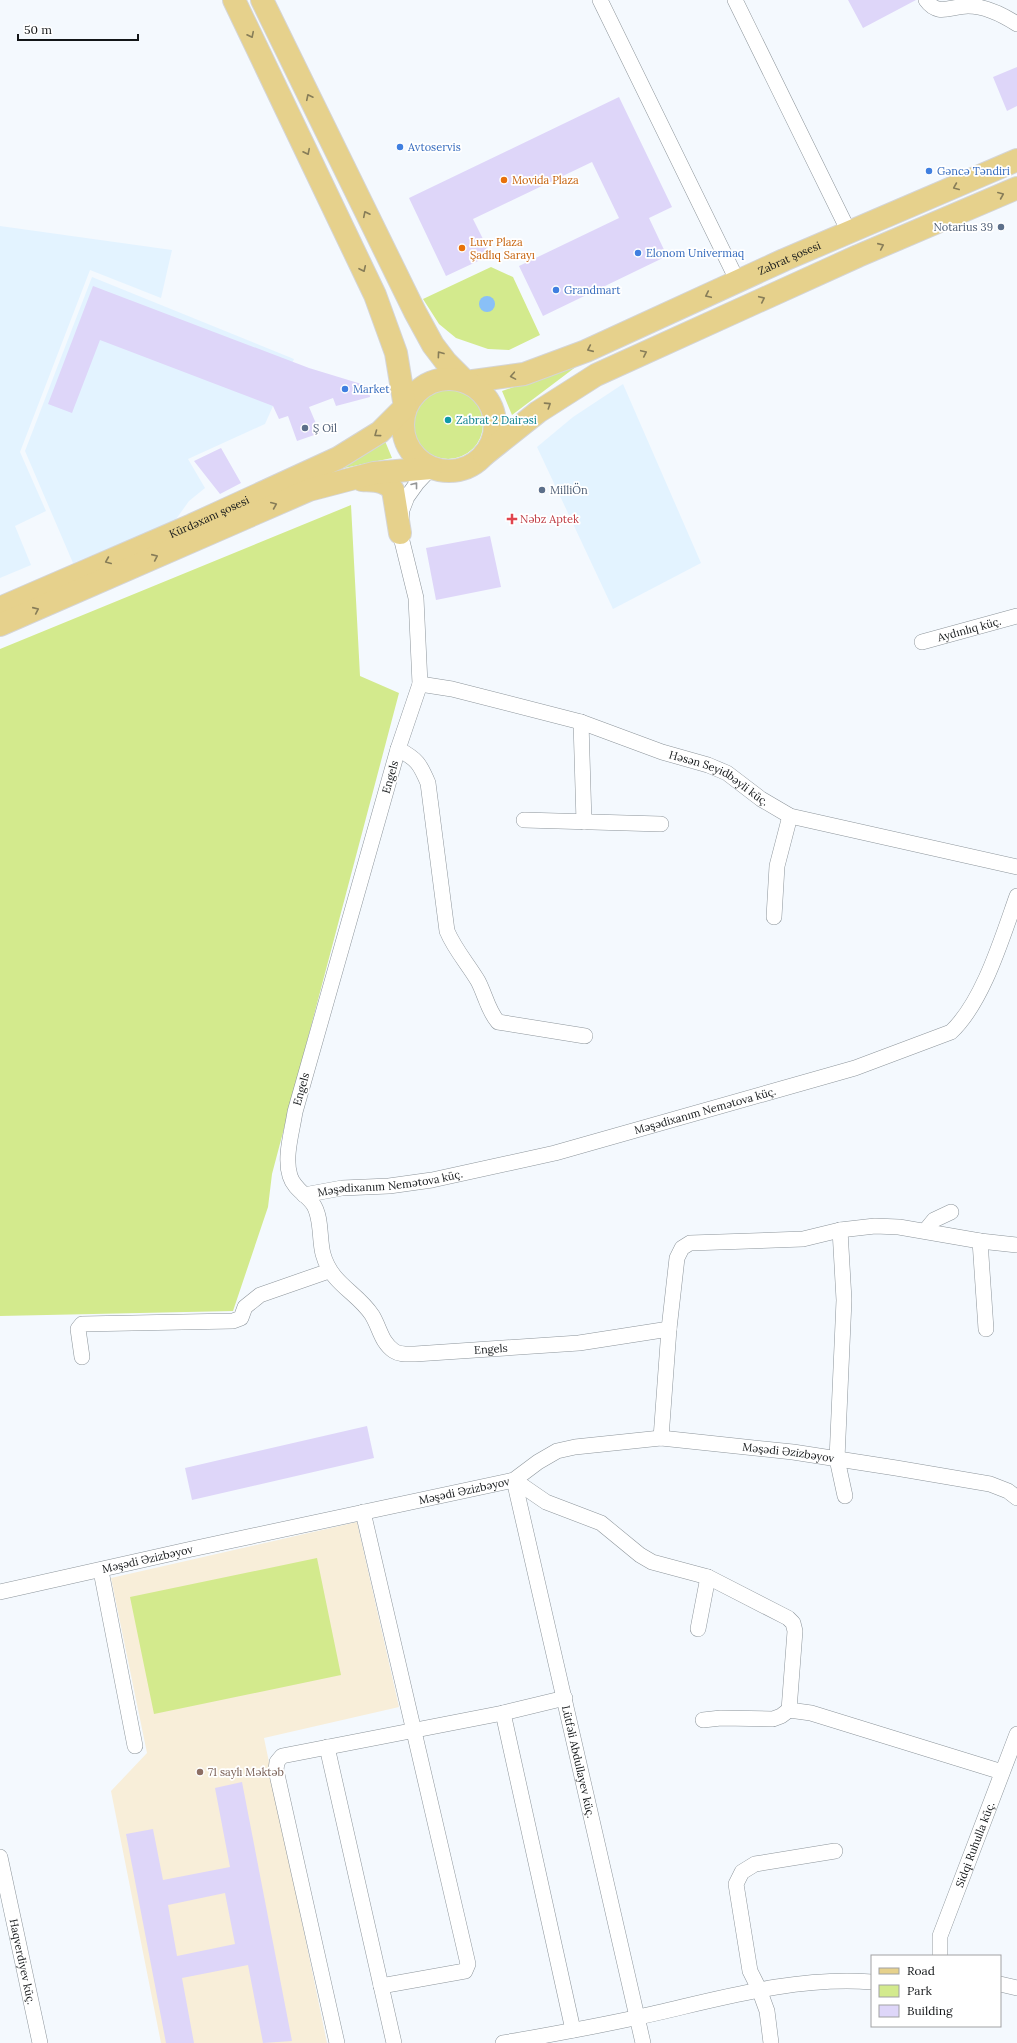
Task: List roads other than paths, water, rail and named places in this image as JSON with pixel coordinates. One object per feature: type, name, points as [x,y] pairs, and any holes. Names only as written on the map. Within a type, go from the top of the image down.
[{"type":"main road","points":[[234,0],[375,295],[396,353],[406,407]]},
{"type":"main road","points":[[262,0],[415,312],[433,345],[446,362],[466,382]]},
{"type":"main road","name":"Zabrat şosesi","points":[[466,382],[524,374],[563,360],[849,232],[1017,160]]},
{"type":"main road","points":[[484,455],[492,443],[495,428],[494,414],[488,400],[479,389],[466,382],[452,378],[438,379],[424,385],[413,395],[406,407],[402,421],[403,436],[409,450],[418,461],[431,468],[445,472],[460,470],[473,465],[538,412],[596,375],[828,269],[1017,188]]},
{"type":"main road","name":"Kürdəxanı şosesi","points":[[0,608],[192,525],[338,458],[380,432],[406,407]]},
{"type":"main road","points":[[0,625],[308,490],[349,478],[396,471],[431,468]]},
{"type":"main road","points":[[349,478],[382,481],[388,484],[393,490],[400,533]]},
{"type":"street","points":[[600,0],[738,282]]},
{"type":"street","points":[[735,0],[849,232]]},
{"type":"street","points":[[926,0],[933,8],[944,11],[968,6],[982,8],[1003,15],[1017,24]]},
{"type":"street","name":"Engels","points":[[431,468],[406,497],[402,510],[400,533],[416,598],[420,684],[398,749],[295,1112],[288,1161],[290,1176],[296,1188],[313,1204],[317,1216],[323,1255],[329,1271],[339,1283],[371,1314],[384,1342],[395,1352],[402,1354],[579,1343],[669,1329]]},
{"type":"street","name":"Aydınlıq küç.","points":[[922,642],[1017,616]]},
{"type":"street","name":"Həsən Seyidbəyli küç.","points":[[420,684],[452,689],[581,722],[662,752],[708,765],[727,773],[761,799],[790,816],[1017,867]]},
{"type":"street","points":[[581,722],[584,822]]},
{"type":"street","points":[[398,749],[412,756],[420,765],[428,783],[447,931],[452,944],[478,982],[493,1017],[498,1022],[584,1036]]},
{"type":"street","points":[[774,917],[777,866],[790,816]]},
{"type":"street","points":[[524,820],[661,824]]},
{"type":"street","name":"Məşədixanım Nemətova küç.","points":[[304,1195],[342,1188],[388,1186],[432,1180],[555,1153],[855,1068],[951,1032],[963,1021],[978,993],[997,951],[1017,896]]},
{"type":"street","points":[[925,1231],[934,1220],[951,1212]]},
{"type":"street","points":[[661,1438],[669,1329],[677,1258],[682,1248],[690,1243],[804,1239],[840,1230],[875,1226],[899,1227],[980,1241],[1017,1245]]},
{"type":"street","points":[[840,1230],[844,1300],[837,1459],[846,1496]]},
{"type":"street","points":[[980,1241],[986,1328]]},
{"type":"street","points":[[82,1357],[78,1329],[82,1324],[233,1321],[241,1318],[246,1307],[260,1295],[329,1271]]},
{"type":"street","name":"Məşədi Əzizbəyov","points":[[0,1592],[101,1571],[187,1550],[514,1480],[538,1462],[557,1451],[575,1447],[661,1438],[793,1452],[990,1484],[1008,1491],[1017,1498]]},
{"type":"street","points":[[514,1480],[546,1502],[601,1523],[640,1555],[652,1562],[708,1577],[788,1618],[793,1623],[795,1631],[789,1710]]},
{"type":"street","name":"Lütfəli Abdullayev küç.","points":[[514,1480],[643,2043]]},
{"type":"street","points":[[363,1512],[412,1730],[468,1964],[465,1971],[381,1986]]},
{"type":"street","points":[[101,1571],[135,1746]]},
{"type":"street","points":[[698,1629],[708,1577]]},
{"type":"street","points":[[337,2043],[276,1770],[277,1762],[282,1756],[503,1713],[565,1698]]},
{"type":"street","points":[[703,1720],[721,1718],[773,1718],[781,1716],[789,1710],[811,1713],[1002,1772]]},
{"type":"street","points":[[503,1713],[573,2030]]},
{"type":"street","name":"Sidqi Ruhulla küç.","points":[[940,1955],[940,1936],[1017,1734]]},
{"type":"street","points":[[327,1747],[394,2043]]},
{"type":"street","points":[[771,2043],[767,2011],[759,1989],[750,1971],[736,1884],[742,1872],[755,1864],[835,1851]]},
{"type":"street","name":"Haqverdiyev küç.","points":[[0,1858],[40,2043]]},
{"type":"street","points":[[503,2043],[638,2017],[759,1989],[800,1982],[848,1980],[871,1982]]},
{"type":"street","points":[[1001,1984],[1017,1988]]},
{"type":"water","points":[[484,296],[490,296],[495,301],[493,310],[490,312],[484,312],[479,307],[479,301]]},
{"type":"place","name":"Avtoservis","points":[[400,147]]},
{"type":"place","name":"Gəncə Təndiri","points":[[929,171]]},
{"type":"place","name":"Movida Plaza","points":[[504,180]]},
{"type":"place","name":"Notarius 39","points":[[1001,227]]},
{"type":"place","name":"Luvr Plaza Şadlıq Sarayı","points":[[462,248]]},
{"type":"place","name":"Elonom Univermaq","points":[[638,253]]},
{"type":"place","name":"Grandmart","points":[[556,290]]},
{"type":"place","name":"Market","points":[[345,389]]},
{"type":"place","name":"Zabrat 2 Dairəsi","points":[[448,420]]},
{"type":"place","name":"Ş Oil","points":[[305,428]]},
{"type":"place","name":"MilliÖn","points":[[542,490]]},
{"type":"place","name":"Nəbz Aptek","points":[[512,519]]},
{"type":"place","name":"71 saylı Məktəb","points":[[200,1772]]}]
